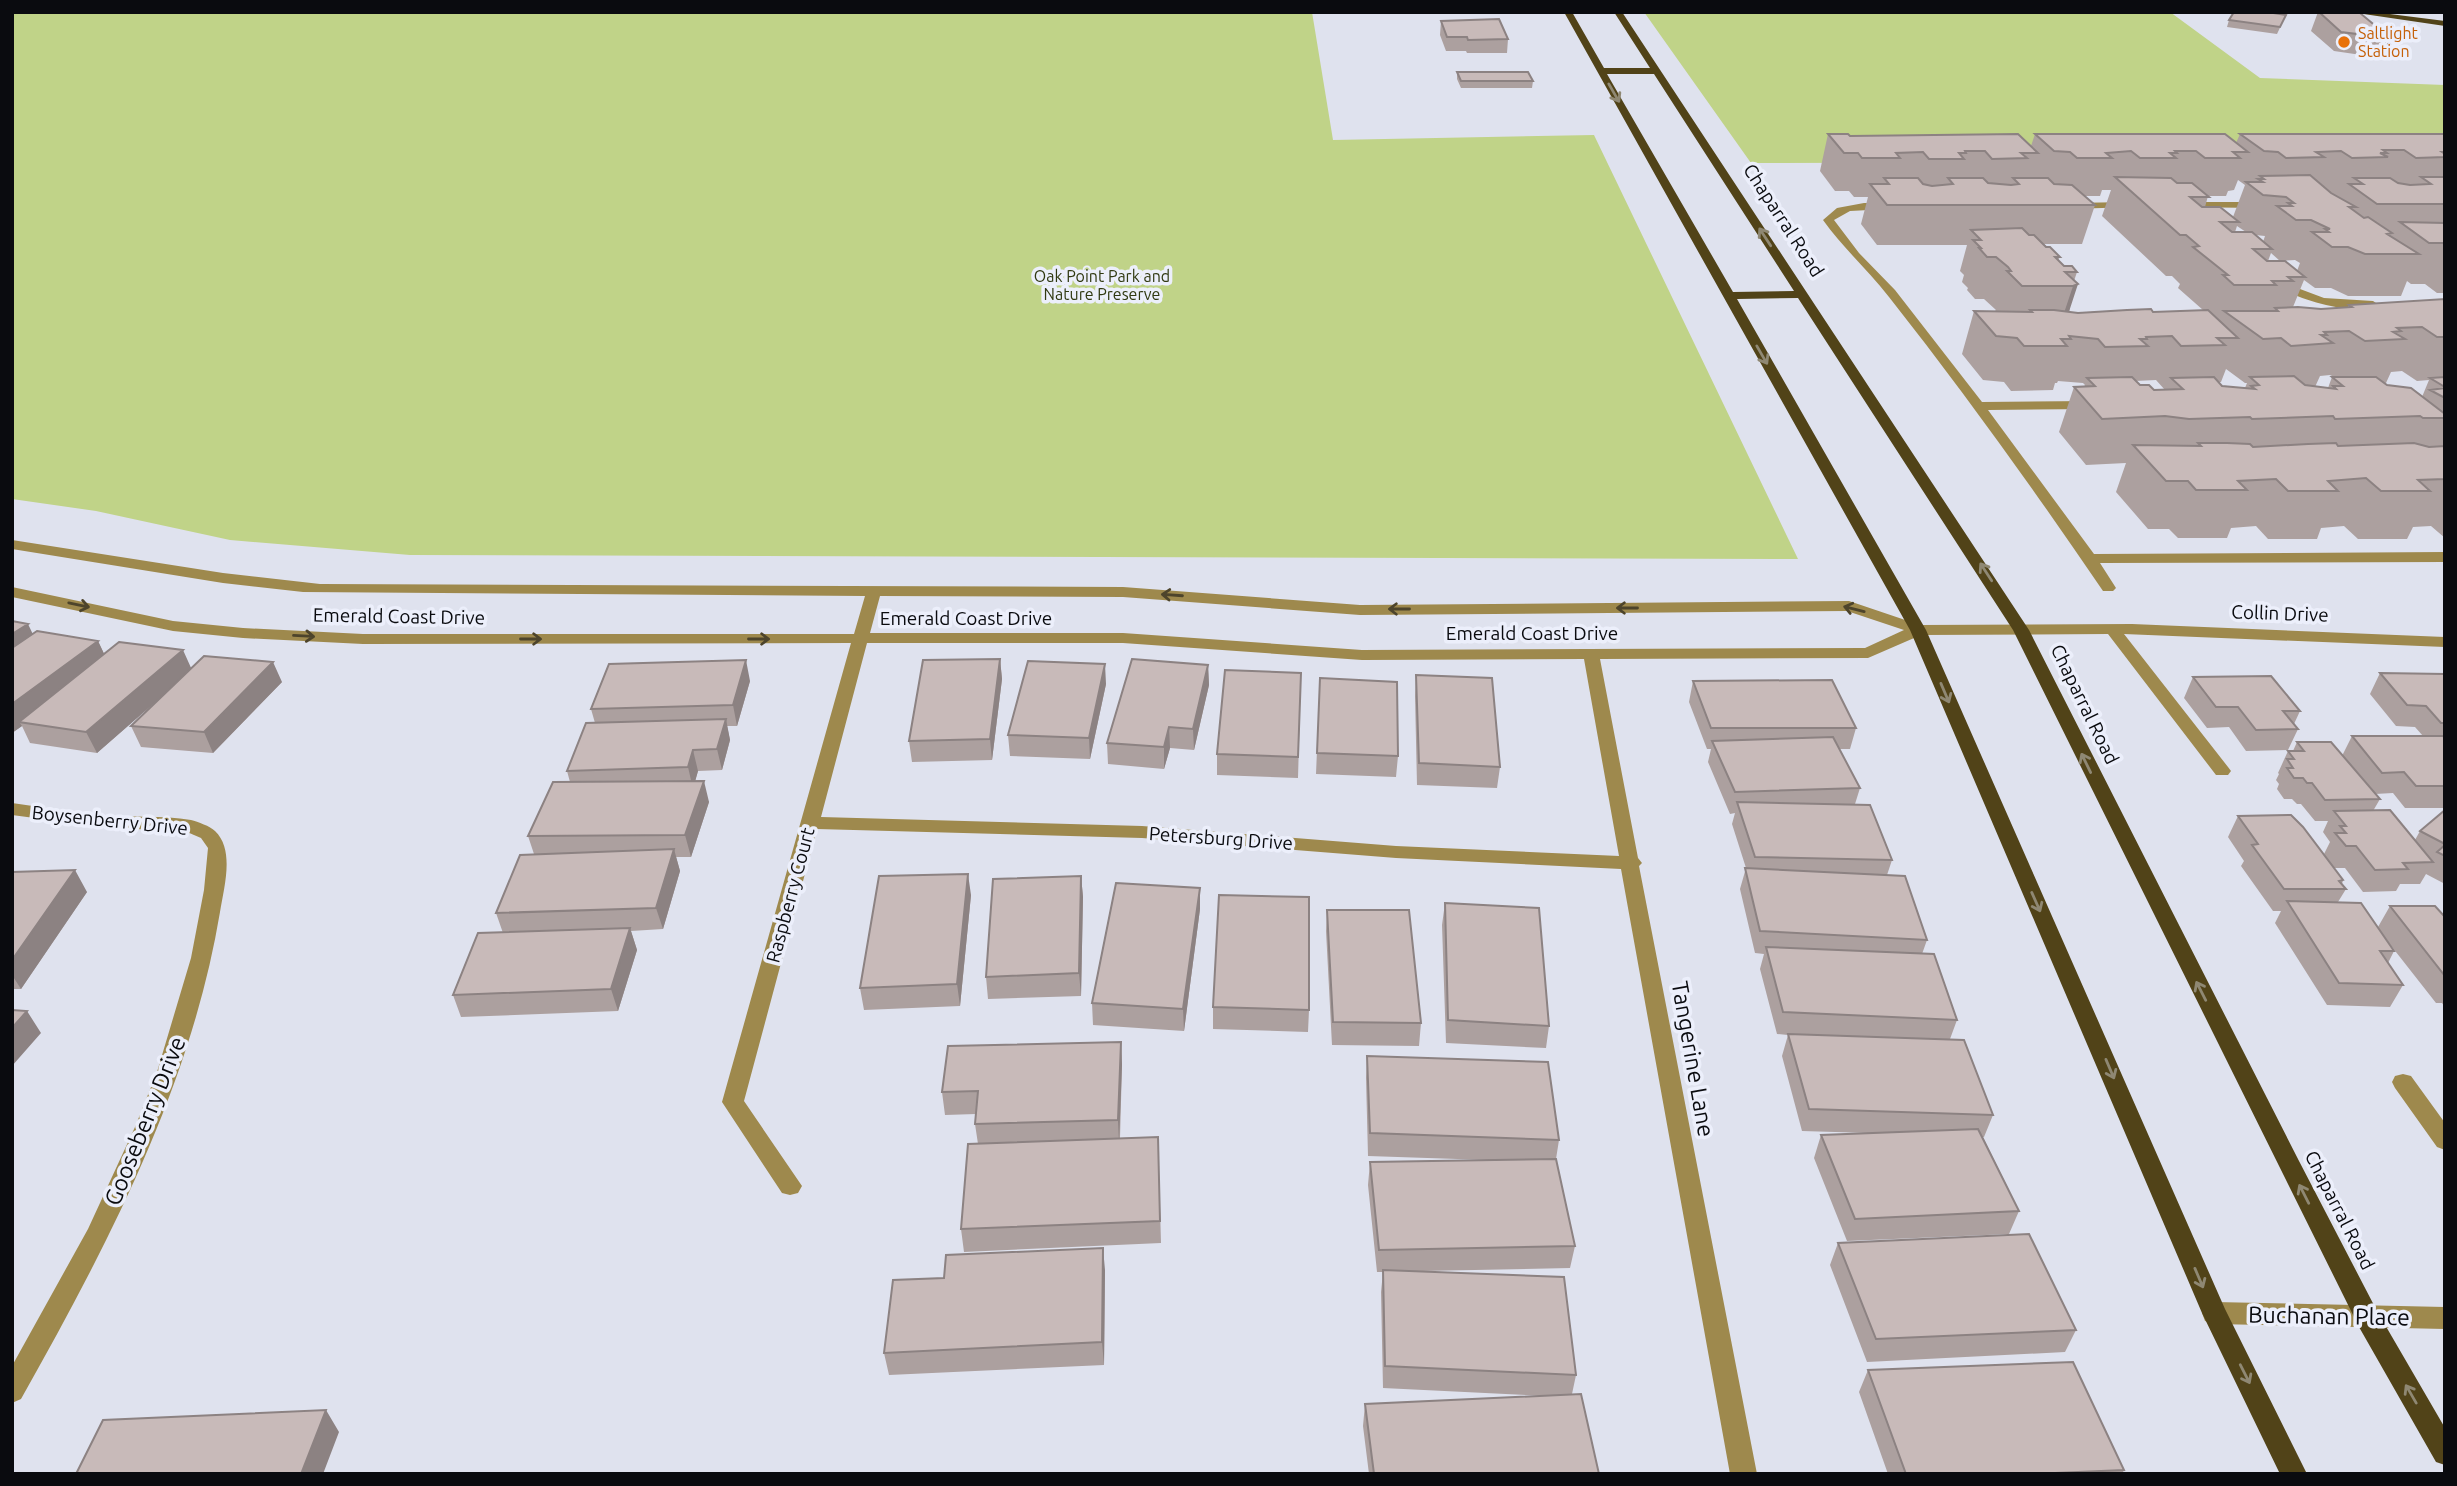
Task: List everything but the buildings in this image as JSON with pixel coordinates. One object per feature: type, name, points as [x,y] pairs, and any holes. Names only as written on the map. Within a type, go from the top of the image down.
[{"type":"main road","points":[[1568,12],[1918,630],[2214,1313],[2294,1474]]},
{"type":"main road","name":"Chaparral Road","points":[[1618,12],[2021,630],[2116,825],[2368,1319],[2445,1453]]},
{"type":"main road","points":[[2354,12],[2445,24]]},
{"type":"main road","points":[[1601,71],[1657,71]]},
{"type":"main road","points":[[1729,296],[1803,294]]},
{"type":"street","points":[[2057,205],[2137,205]]},
{"type":"street","points":[[2163,205],[2271,205]]},
{"type":"street","points":[[2190,205],[2200,214]]},
{"type":"street","points":[[1901,206],[1852,207],[1835,212],[1828,220],[1855,255],[1891,292],[1979,406],[2108,588]]},
{"type":"street","points":[[2271,276],[2297,295],[2313,300],[2332,304],[2381,305]]},
{"type":"street","points":[[1979,406],[2102,405]]},
{"type":"street","name":"Emerald Coast Drive","points":[[12,544],[295,587],[446,591],[1123,592],[1360,610],[1849,606],[1918,630],[2021,630]]},
{"type":"street","points":[[2090,559],[2445,557]]},
{"type":"street","name":"Raspberry Court","points":[[790,1186],[733,1102],[874,590]]},
{"type":"street","name":"Emerald Coast Drive","points":[[12,592],[173,626],[243,633],[363,639],[1123,638],[1362,655],[1868,653],[1918,630]]},
{"type":"street","name":"Collin Drive","points":[[2021,630],[2113,630],[2445,642]]},
{"type":"street","points":[[2113,630],[2222,771]]},
{"type":"street","name":"Tangerine Lane","points":[[1591,654],[1744,1474]]},
{"type":"street","name":"Boysenberry Drive","points":[[12,809],[102,821],[190,826],[208,834]]},
{"type":"street","name":"Petersburg Drive","points":[[810,823],[1142,832],[1396,852],[1632,863]]},
{"type":"street","name":"Gooseberry Drive","points":[[12,1391],[58,1311],[106,1218],[144,1134],[173,1058],[209,923],[217,848],[208,834]]},
{"type":"street","points":[[2403,1082],[2445,1141]]},
{"type":"street","name":"Buchanan Place","points":[[2214,1313],[2368,1319],[2445,1318]]},
{"type":"green space","name":"Oak Point Park and Nature Preserve","points":[[12,12],[1312,12],[1333,140],[1594,135],[1798,559],[410,555],[230,540],[96,511],[12,499]]},
{"type":"green space","points":[[1644,12],[2170,12],[2260,78],[2445,85],[2445,161],[1751,163]]},
{"type":"place","name":"Saltlight Station","points":[[2344,42]]}]
